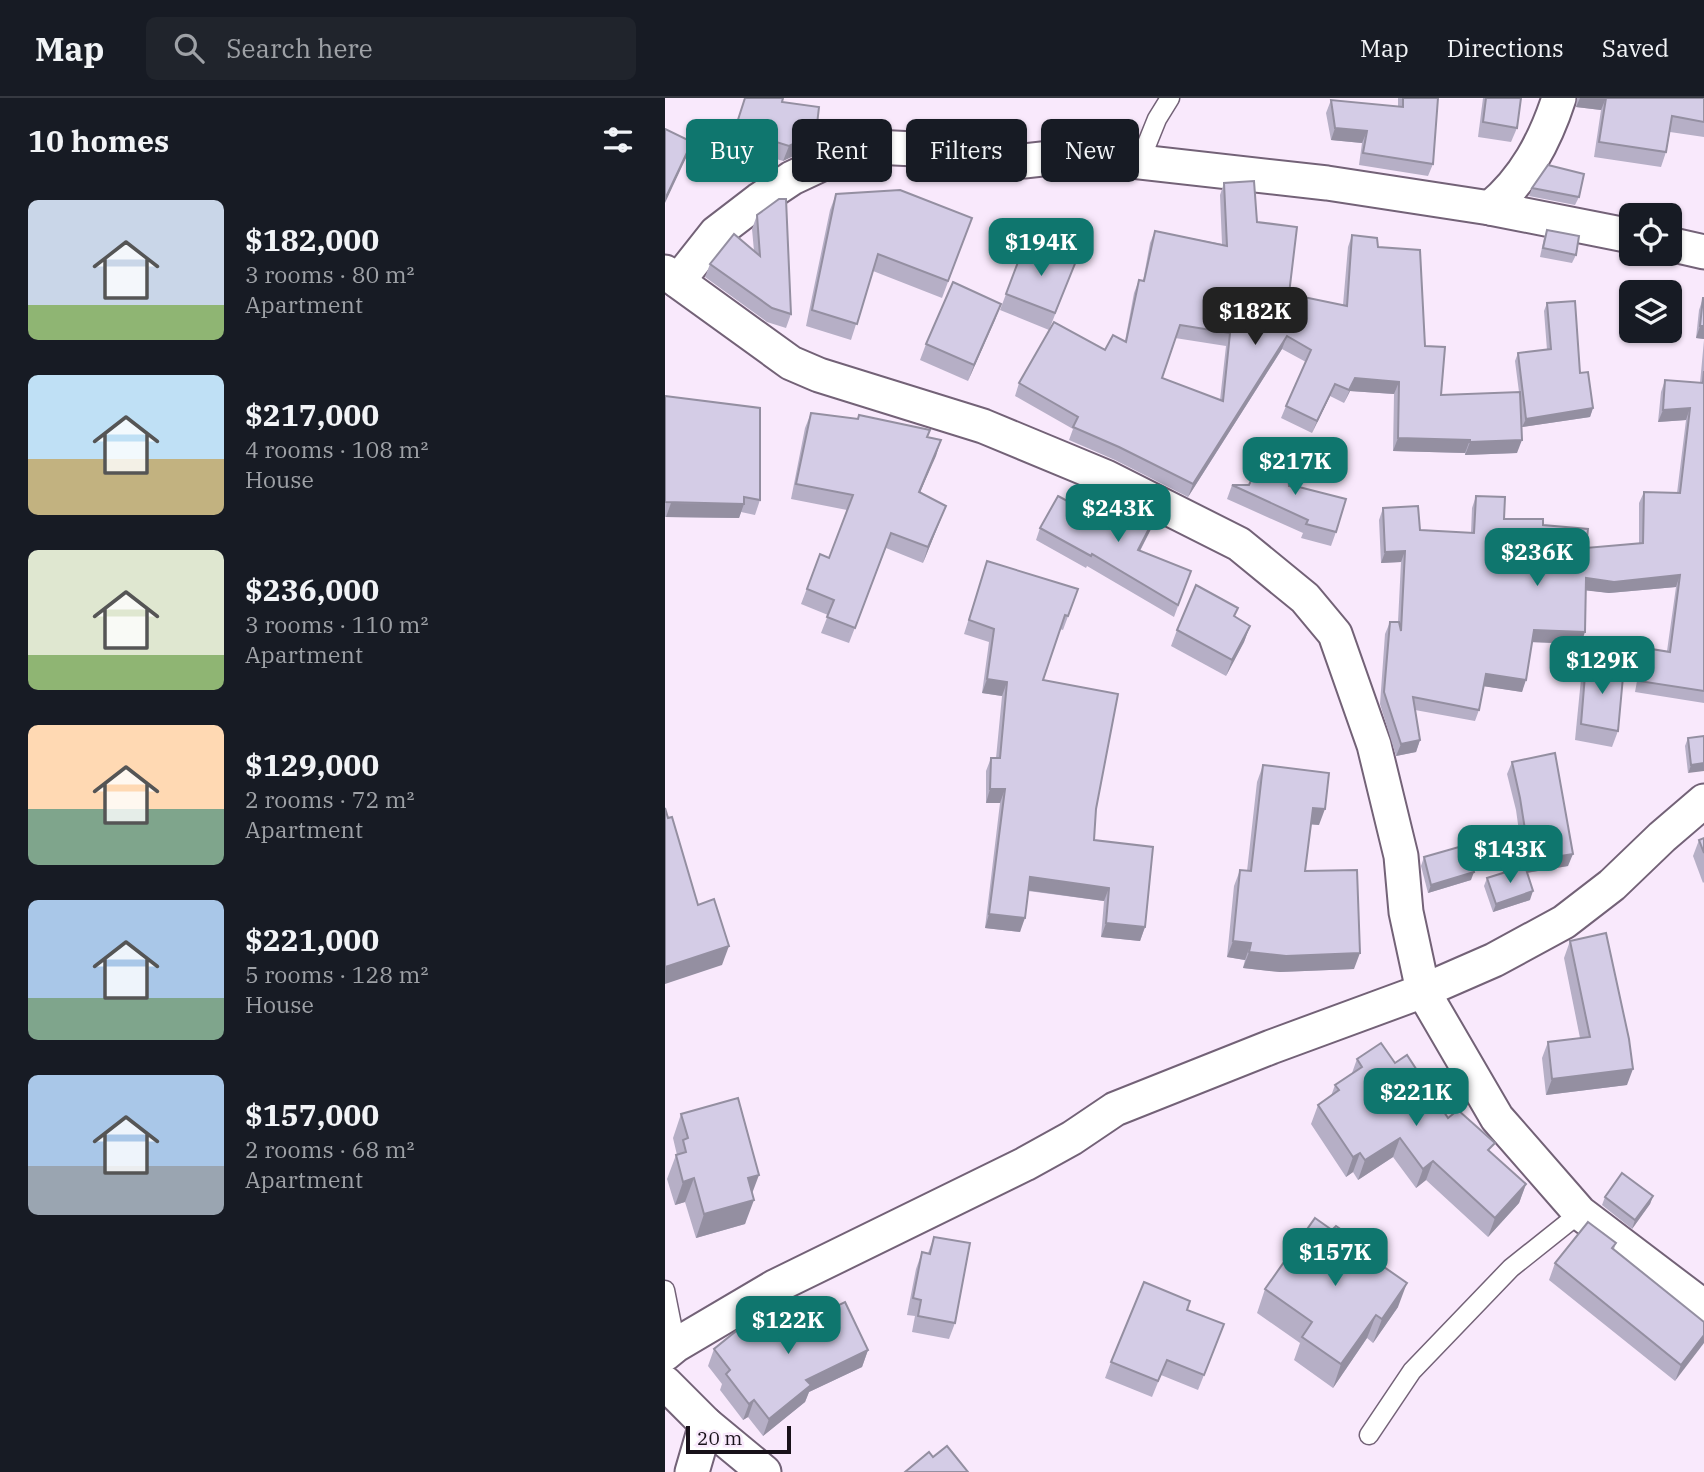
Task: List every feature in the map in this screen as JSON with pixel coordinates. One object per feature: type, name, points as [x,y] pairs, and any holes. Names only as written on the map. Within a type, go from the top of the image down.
[{"type":"street","points":[[1490,208],[1518,180],[1535,156],[1559,98]]},
{"type":"street","points":[[1619,234],[1490,208],[1327,183],[1078,155],[1024,161],[987,160],[915,149],[874,147],[841,155],[792,178],[716,233],[672,276],[791,363],[819,375],[982,426],[1106,477],[1239,544],[1305,598],[1335,634],[1374,745],[1401,856],[1406,912],[1423,991],[1497,1118],[1580,1213],[1704,1307]]},
{"type":"street","points":[[1682,247],[1704,252]]},
{"type":"street","points":[[670,1350],[776,1286],[1025,1164],[1072,1138],[1115,1109],[1423,991],[1494,960],[1564,922],[1612,885],[1704,801]]},
{"type":"street","points":[[665,1383],[706,1424],[764,1472]]},
{"type":"street","points":[[692,1472],[706,1424]]},
{"type":"lane","points":[[1140,162],[1157,119],[1170,98]]},
{"type":"lane","points":[[1369,1435],[1412,1371],[1511,1268],[1580,1213]]},
{"type":"lane","points":[[665,1290],[670,1350]]},
{"type":"building","points":[[745,98],[783,98],[782,102],[819,107],[818,119],[792,119],[792,145],[789,146],[778,143],[778,119],[738,119]]},
{"type":"building","points":[[1403,98],[1438,98],[1433,164],[1363,153],[1367,131],[1335,128],[1331,100],[1403,107]]},
{"type":"building","points":[[1486,98],[1521,98],[1517,128],[1483,122]]},
{"type":"building","points":[[1606,98],[1704,98],[1704,122],[1672,116],[1666,152],[1599,142]]},
{"type":"building","points":[[665,129],[686,139],[686,155],[665,199]]},
{"type":"building","points":[[1548,165],[1584,174],[1579,197],[1532,188]]},
{"type":"building","points":[[1254,181],[1257,222],[1297,227],[1289,294],[1347,306],[1352,235],[1377,238],[1378,247],[1420,250],[1425,346],[1445,347],[1441,395],[1520,392],[1522,440],[1470,442],[1398,438],[1399,382],[1355,378],[1349,390],[1335,384],[1317,421],[1286,406],[1311,350],[1287,336],[1193,484],[1073,427],[1078,417],[1019,383],[1054,322],[1105,350],[1113,335],[1126,342],[1139,280],[1144,281],[1155,231],[1227,246],[1224,183]],"holes":[[[1180,325],[1230,333],[1223,401],[1162,378]]]},
{"type":"building","points":[[900,190],[972,218],[948,281],[878,254],[857,324],[812,310],[836,194]]},
{"type":"building","points":[[779,199],[786,199],[791,314],[772,308],[710,264],[734,234],[760,256],[757,215]]},
{"type":"building","points":[[1547,230],[1579,236],[1576,255],[1543,248]]},
{"type":"building","points":[[1024,246],[1038,252],[1039,247],[1076,261],[1055,313],[1006,294]]},
{"type":"building","points":[[953,282],[1001,304],[974,365],[926,344]]},
{"type":"building","points":[[1703,298],[1704,326],[1700,326]]},
{"type":"building","points":[[1575,301],[1580,373],[1588,372],[1593,408],[1526,419],[1518,353],[1551,349],[1547,303]]},
{"type":"building","points":[[1704,371],[1704,691],[1639,681],[1645,648],[1670,652],[1680,575],[1614,582],[1586,578],[1585,632],[1534,630],[1526,680],[1486,674],[1479,710],[1413,697],[1420,740],[1401,744],[1384,692],[1390,622],[1399,622],[1401,631],[1405,551],[1385,552],[1383,508],[1418,506],[1420,530],[1474,533],[1476,496],[1505,497],[1504,519],[1543,519],[1543,525],[1588,529],[1586,548],[1643,543],[1644,492],[1680,493],[1690,408],[1663,410],[1665,380],[1703,383]]},
{"type":"building","points":[[665,396],[760,408],[760,500],[744,497],[744,504],[665,502]]},
{"type":"building","points":[[811,413],[858,419],[859,415],[930,430],[927,437],[941,440],[919,492],[946,506],[928,547],[891,533],[855,628],[827,617],[834,600],[807,589],[820,554],[829,558],[853,495],[796,484]]},
{"type":"building","points":[[1261,458],[1288,470],[1289,486],[1346,499],[1336,532],[1306,524],[1308,520],[1232,485],[1249,485]]},
{"type":"building","points":[[1058,496],[1114,526],[1128,496],[1158,511],[1138,550],[1191,571],[1178,605],[1092,554],[1091,556],[1040,528]]},
{"type":"building","points":[[987,561],[1078,589],[1068,616],[1065,615],[1043,680],[1118,694],[1096,809],[1094,840],[1153,847],[1145,927],[1106,923],[1109,888],[1030,877],[1025,918],[989,914],[1005,789],[990,789],[991,758],[1000,758],[1007,682],[987,679],[994,629],[969,620]]},
{"type":"building","points":[[1196,585],[1238,608],[1234,616],[1250,626],[1232,660],[1177,630]]},
{"type":"building","points":[[1586,663],[1624,666],[1618,731],[1581,724]]},
{"type":"building","points":[[1704,736],[1704,763],[1691,765],[1688,738]]},
{"type":"building","points":[[1555,753],[1573,854],[1530,861],[1512,762]]},
{"type":"building","points":[[1263,765],[1329,773],[1325,809],[1313,808],[1305,871],[1357,870],[1360,953],[1286,956],[1249,952],[1251,943],[1233,941],[1240,870],[1251,871]]},
{"type":"building","points":[[665,808],[668,818],[672,817],[698,905],[714,899],[729,946],[665,967]]},
{"type":"building","points":[[1704,838],[1704,853],[1699,840]]},
{"type":"building","points":[[1466,845],[1474,872],[1431,885],[1424,857]]},
{"type":"building","points":[[1525,866],[1533,891],[1496,904],[1487,878]]},
{"type":"building","points":[[1606,933],[1633,1069],[1552,1079],[1548,1042],[1590,1037],[1570,941]]},
{"type":"building","points":[[1381,1043],[1395,1063],[1407,1055],[1448,1118],[1458,1110],[1495,1143],[1488,1150],[1526,1184],[1495,1218],[1433,1161],[1423,1169],[1400,1138],[1365,1160],[1360,1153],[1353,1157],[1318,1105],[1339,1090],[1335,1085],[1362,1067],[1357,1059]]},
{"type":"building","points":[[738,1098],[759,1175],[748,1178],[754,1200],[704,1214],[694,1178],[683,1182],[676,1155],[686,1152],[683,1140],[688,1138],[681,1114]]},
{"type":"building","points":[[1622,1173],[1653,1196],[1635,1220],[1605,1197]]},
{"type":"building","points":[[1315,1218],[1332,1230],[1336,1226],[1377,1254],[1374,1260],[1407,1283],[1382,1319],[1376,1315],[1341,1364],[1302,1337],[1312,1322],[1265,1289]]},
{"type":"building","points":[[1588,1222],[1616,1243],[1612,1248],[1704,1322],[1704,1335],[1681,1365],[1555,1263]]},
{"type":"building","points":[[934,1237],[970,1243],[955,1323],[918,1316],[921,1300],[913,1298],[922,1252],[930,1254]]},
{"type":"building","points":[[1144,1282],[1190,1301],[1187,1310],[1224,1324],[1204,1375],[1167,1360],[1158,1381],[1111,1362]]},
{"type":"building","points":[[845,1302],[868,1350],[806,1380],[811,1385],[769,1419],[754,1400],[749,1404],[726,1374],[730,1370],[714,1349],[756,1315],[773,1337]]},
{"type":"building","points":[[947,1446],[968,1472],[905,1472],[929,1452],[933,1457]]}]
